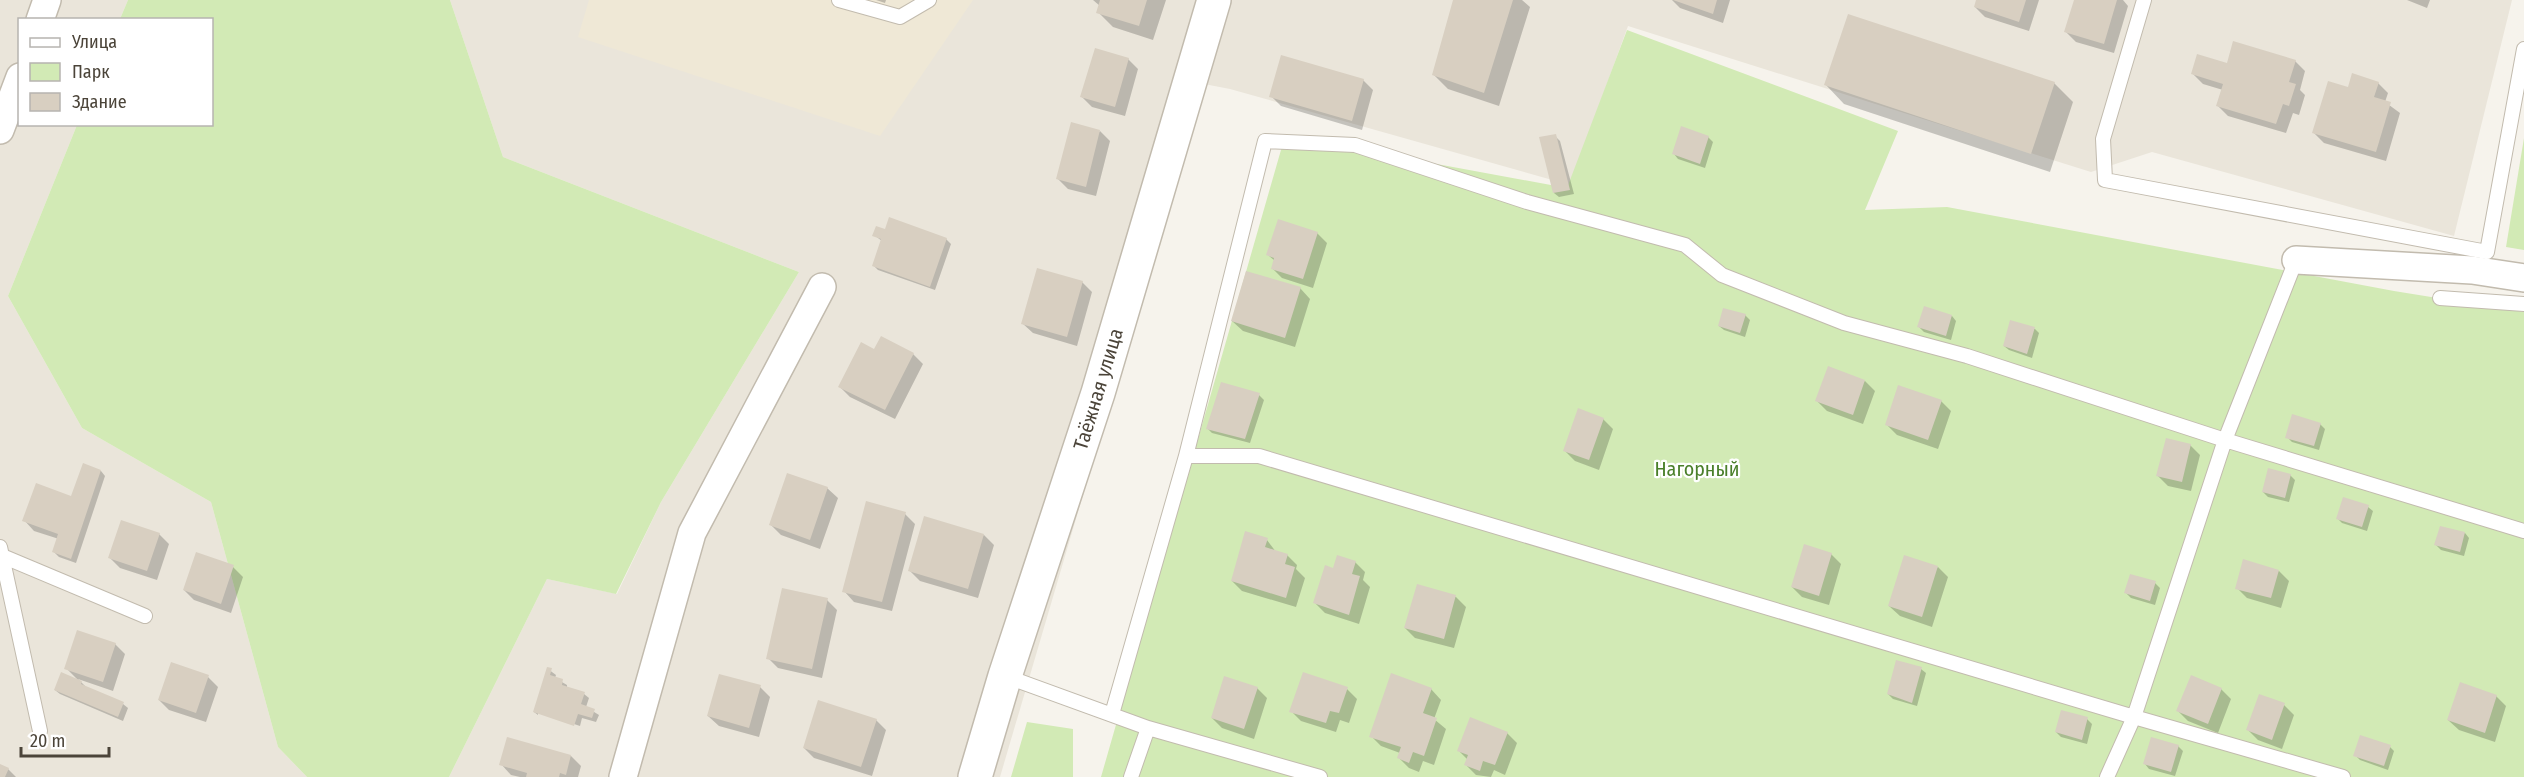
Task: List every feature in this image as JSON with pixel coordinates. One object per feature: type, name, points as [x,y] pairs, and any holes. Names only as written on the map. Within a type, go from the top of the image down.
[{"type":"street","points":[[41,18],[48,0]]},
{"type":"street","name":"Таёжная улица","points":[[975,777],[1005,676],[1098,393],[1214,0]]},
{"type":"street","points":[[0,130],[18,82]]},
{"type":"street","points":[[2296,260],[2472,270],[2524,278]]},
{"type":"street","points":[[622,777],[692,533],[822,287]]},
{"type":"lane","points":[[839,0],[900,17],[928,0]]},
{"type":"lane","points":[[2144,0],[2103,139],[2105,180],[2487,252],[2524,49]]},
{"type":"lane","points":[[1112,714],[1186,456],[1265,141],[1355,145],[1527,202],[1685,245],[1722,275],[1844,323],[1967,356],[2225,440],[2524,531]]},
{"type":"lane","points":[[2107,777],[2134,717],[2225,440],[2296,260]]},
{"type":"lane","points":[[2440,298],[2524,304]]},
{"type":"lane","points":[[1186,456],[1259,456],[2134,717],[2343,777]]},
{"type":"lane","points":[[1,552],[145,616]]},
{"type":"lane","points":[[1,552],[40,731]]},
{"type":"lane","points":[[1005,676],[1148,728],[1320,777]]},
{"type":"lane","points":[[1131,777],[1148,728]]},
{"type":"shaded area","points":[[0,0],[128,0],[120,18],[18,18],[18,126],[77,126],[8,296],[82,428],[211,502],[278,747],[307,777],[0,777]]},
{"type":"shaded area","points":[[450,0],[2512,0],[2454,236],[2152,152],[2091,172],[1628,26],[1570,185],[1230,89],[1204,84],[1000,777],[449,777],[547,579],[617,594],[661,502],[799,272],[503,157]]},
{"type":"shaded area","points":[[589,0],[973,0],[880,136],[578,37]]},
{"type":"green space","points":[[128,0],[450,0],[503,157],[799,272],[661,502],[616,594],[547,579],[449,777],[307,777],[278,747],[211,502],[82,428],[8,296],[77,126],[213,126],[213,18],[120,18]]},
{"type":"green space","name":"Нагорный","points":[[1627,30],[1898,131],[1865,210],[1947,207],[2394,291],[2524,312],[2524,777],[1101,777],[1285,136],[1567,188]]},
{"type":"green space","points":[[2524,138],[2524,250],[2506,247]]},
{"type":"green space","points":[[1027,722],[1073,729],[1073,777],[1011,777]]},
{"type":"building","points":[[1100,0],[1147,0],[1139,26],[1096,13]]},
{"type":"building","points":[[1453,0],[1513,0],[1484,93],[1432,75]]},
{"type":"building","points":[[1673,0],[1717,0],[1713,14]]},
{"type":"building","points":[[1976,0],[2026,0],[2019,22],[1974,7]]},
{"type":"building","points":[[2074,0],[2117,0],[2104,44],[2064,32]]},
{"type":"building","points":[[1848,14],[2055,82],[2031,154],[1824,85]]},
{"type":"building","points":[[2233,41],[2296,60],[2289,82],[2296,84],[2289,106],[2283,104],[2276,124],[2216,106],[2223,84],[2191,74],[2197,54],[2227,63]]},
{"type":"building","points":[[1095,48],[1129,58],[1115,107],[1080,97]]},
{"type":"building","points":[[1281,55],[1364,79],[1352,121],[1269,97]]},
{"type":"building","points":[[2352,73],[2379,82],[2374,97],[2391,102],[2376,152],[2312,133],[2328,81],[2348,87]]},
{"type":"building","points":[[1071,122],[1100,130],[1086,187],[1056,179]]},
{"type":"building","points":[[1681,126],[1709,136],[1700,164],[1672,154]]},
{"type":"building","points":[[1556,134],[1570,190],[1553,193],[1539,137]]},
{"type":"building","points":[[889,217],[947,238],[930,287],[872,266],[881,239],[872,236],[876,226],[885,229]]},
{"type":"building","points":[[1278,219],[1318,232],[1303,279],[1271,269],[1274,258],[1266,255]]},
{"type":"building","points":[[1037,268],[1083,281],[1067,337],[1021,324]]},
{"type":"building","points":[[1246,271],[1301,287],[1285,338],[1231,321]]},
{"type":"building","points":[[1924,306],[1952,315],[1946,336],[1917,327]]},
{"type":"building","points":[[1723,308],[1746,314],[1740,333],[1718,326]]},
{"type":"building","points":[[2010,320],[2035,327],[2027,354],[2003,346]]},
{"type":"building","points":[[881,336],[914,353],[885,410],[838,387],[861,342],[874,349]]},
{"type":"building","points":[[1828,366],[1865,380],[1853,415],[1815,401]]},
{"type":"building","points":[[1221,382],[1260,393],[1245,439],[1206,429]]},
{"type":"building","points":[[1898,385],[1942,400],[1928,440],[1885,425]]},
{"type":"building","points":[[1578,408],[1604,418],[1589,460],[1563,451]]},
{"type":"building","points":[[2292,414],[2321,423],[2314,446],[2285,438]]},
{"type":"building","points":[[2166,438],[2191,444],[2182,482],[2156,476]]},
{"type":"building","points":[[83,463],[101,470],[71,559],[52,552],[58,534],[22,521],[36,483],[71,496]]},
{"type":"building","points":[[2268,468],[2291,474],[2285,498],[2262,492]]},
{"type":"building","points":[[787,473],[828,487],[810,540],[769,525]]},
{"type":"building","points":[[2343,497],[2369,505],[2362,527],[2336,519]]},
{"type":"building","points":[[866,501],[906,512],[882,602],[842,592]]},
{"type":"building","points":[[924,516],[984,534],[968,589],[908,571]]},
{"type":"building","points":[[121,520],[160,533],[147,571],[108,558]]},
{"type":"building","points":[[2440,526],[2465,532],[2460,552],[2434,545]]},
{"type":"building","points":[[1245,531],[1268,538],[1265,547],[1288,554],[1285,564],[1295,567],[1286,598],[1231,581]]},
{"type":"building","points":[[1804,544],[1832,553],[1819,596],[1791,587]]},
{"type":"building","points":[[196,552],[234,565],[221,604],[183,590]]},
{"type":"building","points":[[1337,555],[1356,561],[1352,574],[1360,576],[1349,615],[1313,603],[1325,565],[1333,568]]},
{"type":"building","points":[[1904,555],[1938,566],[1922,617],[1888,606]]},
{"type":"building","points":[[2243,559],[2279,570],[2271,598],[2235,589]]},
{"type":"building","points":[[2130,574],[2156,581],[2150,601],[2124,593]]},
{"type":"building","points":[[1417,584],[1456,595],[1444,639],[1404,628]]},
{"type":"building","points":[[782,588],[828,598],[812,669],[766,659]]},
{"type":"building","points":[[77,630],[116,643],[103,682],[64,669]]},
{"type":"building","points":[[1896,660],[1922,667],[1912,703],[1887,694]]},
{"type":"building","points":[[171,662],[209,675],[196,713],[158,700]]},
{"type":"building","points":[[547,667],[552,668],[550,675],[563,679],[562,685],[585,692],[581,704],[595,709],[592,718],[578,714],[574,726],[533,712]]},
{"type":"building","points":[[61,672],[82,681],[81,684],[124,702],[118,717],[54,690]]},
{"type":"building","points":[[1303,672],[1348,687],[1339,713],[1330,711],[1326,723],[1289,712]]},
{"type":"building","points":[[1391,673],[1432,688],[1423,713],[1437,718],[1424,756],[1413,752],[1409,763],[1397,758],[1401,747],[1369,737]]},
{"type":"building","points":[[719,674],[761,685],[749,728],[707,716]]},
{"type":"building","points":[[2191,675],[2222,688],[2208,724],[2176,711]]},
{"type":"building","points":[[1224,676],[1258,687],[1244,729],[1211,718]]},
{"type":"building","points":[[2460,682],[2497,695],[2485,733],[2447,720]]},
{"type":"building","points":[[2259,694],[2285,703],[2272,740],[2246,730]]},
{"type":"building","points":[[818,700],[877,719],[861,767],[803,748]]},
{"type":"building","points":[[2061,710],[2088,717],[2082,740],[2055,732]]},
{"type":"building","points":[[1470,717],[1508,732],[1495,765],[1483,761],[1480,771],[1464,765],[1468,755],[1457,751]]},
{"type":"building","points":[[2360,735],[2391,745],[2384,766],[2353,756]]},
{"type":"building","points":[[507,737],[571,755],[566,775],[560,773],[559,777],[526,777],[527,773],[499,765]]},
{"type":"building","points":[[2151,737],[2179,745],[2171,772],[2143,764]]},
{"type":"building","points":[[0,764],[9,768],[5,777],[0,777]]}]
